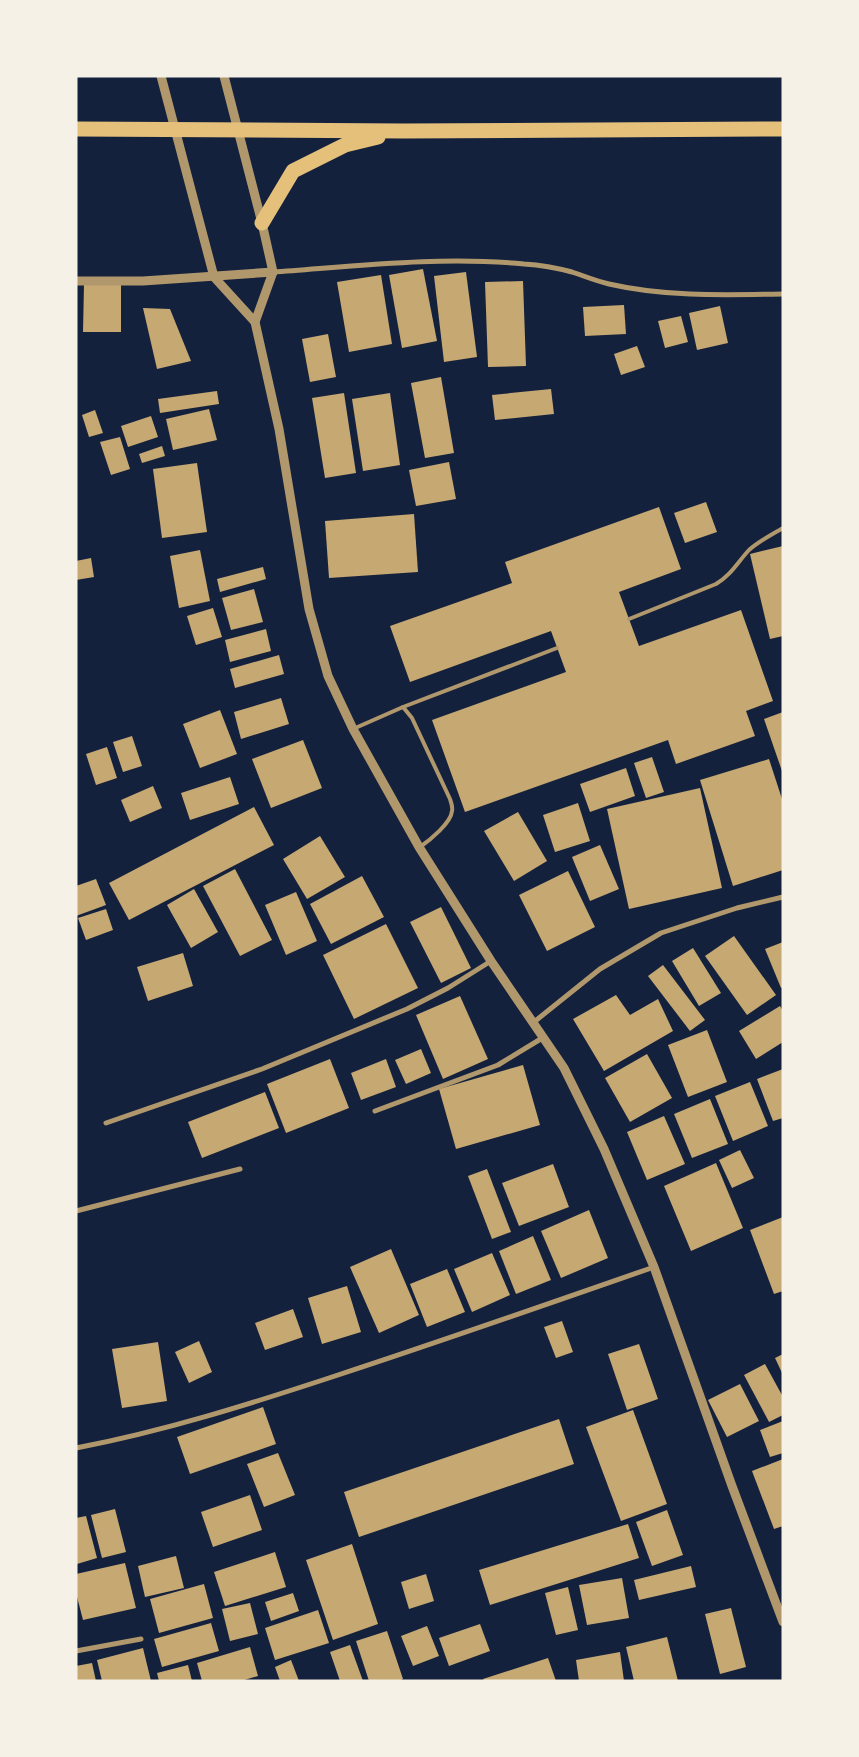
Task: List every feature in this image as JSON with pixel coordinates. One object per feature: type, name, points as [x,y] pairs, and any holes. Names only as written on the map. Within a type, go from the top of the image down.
[{"type":"highway","points":[[76,129],[404,132],[783,129]]},
{"type":"highway","points":[[262,223],[294,171],[345,145],[404,132]]},
{"type":"street","points":[[161,76],[214,277],[255,322],[280,429],[308,609],[328,676],[354,729],[419,847],[491,961],[564,1068],[604,1149],[654,1267],[783,1622]]},
{"type":"street","points":[[224,76],[273,272],[255,322]]},
{"type":"street","points":[[76,281],[142,281],[214,277],[390,262],[481,261],[526,264],[570,271],[608,284],[645,290],[688,294],[783,294]]},
{"type":"street","points":[[534,1022],[600,968],[661,933],[737,908],[783,897]]},
{"type":"street","points":[[106,1123],[262,1069],[407,1009],[448,988],[491,961]]},
{"type":"street","points":[[375,1111],[498,1065],[544,1037]]},
{"type":"street","points":[[76,1211],[240,1169]]},
{"type":"street","points":[[76,1448],[220,1414],[456,1337],[654,1267]]},
{"type":"street","points":[[76,1651],[141,1639]]},
{"type":"lane","points":[[629,619],[716,584],[728,576],[754,546],[783,528]]},
{"type":"lane","points":[[354,729],[403,707],[557,648]]},
{"type":"lane","points":[[403,707],[412,718],[450,799],[452,811],[448,820],[432,838],[419,847]]},
{"type":"building","points":[[423,269],[437,341],[402,348],[389,275]]},
{"type":"building","points":[[466,272],[477,357],[444,362],[434,276]]},
{"type":"building","points":[[381,275],[392,344],[349,352],[337,282]]},
{"type":"building","points":[[523,281],[526,366],[488,367],[485,282]]},
{"type":"building","points":[[84,284],[121,284],[121,332],[83,332]]},
{"type":"building","points":[[624,305],[626,334],[585,336],[583,307]]},
{"type":"building","points":[[720,306],[728,343],[697,350],[689,313]]},
{"type":"building","points":[[143,308],[170,309],[191,361],[157,369]]},
{"type":"building","points":[[681,316],[688,342],[665,348],[658,321]]},
{"type":"building","points":[[328,334],[336,377],[310,382],[302,339]]},
{"type":"building","points":[[637,346],[645,367],[621,375],[614,354]]},
{"type":"building","points":[[441,377],[454,453],[425,458],[411,383]]},
{"type":"building","points":[[551,389],[554,414],[495,420],[492,395]]},
{"type":"building","points":[[217,391],[219,404],[160,413],[158,399]]},
{"type":"building","points":[[344,393],[356,473],[325,478],[312,398]]},
{"type":"building","points":[[390,393],[400,465],[363,471],[352,399]]},
{"type":"building","points":[[209,409],[217,440],[173,450],[166,419]]},
{"type":"building","points":[[95,410],[103,433],[89,437],[82,415]]},
{"type":"building","points":[[151,416],[158,437],[128,447],[121,426]]},
{"type":"building","points":[[120,437],[130,469],[111,475],[100,442]]},
{"type":"building","points":[[162,446],[165,456],[142,463],[139,454]]},
{"type":"building","points":[[449,462],[456,499],[416,506],[409,470]]},
{"type":"building","points":[[197,463],[207,532],[162,538],[153,469]]},
{"type":"building","points":[[706,502],[717,532],[685,543],[674,513]]},
{"type":"building","points":[[659,507],[681,569],[619,592],[639,646],[741,610],[773,701],[746,711],[755,736],[676,764],[668,740],[465,812],[432,720],[566,672],[551,631],[410,682],[390,626],[512,583],[505,562]]},
{"type":"building","points":[[414,514],[418,572],[329,578],[325,521]]},
{"type":"building","points":[[783,546],[783,636],[770,639],[750,554]]},
{"type":"building","points":[[200,550],[210,601],[179,608],[170,556]]},
{"type":"building","points":[[91,558],[94,577],[76,580],[76,561]]},
{"type":"building","points":[[263,567],[266,579],[220,592],[217,579]]},
{"type":"building","points":[[254,589],[263,622],[231,630],[222,598]]},
{"type":"building","points":[[213,608],[222,637],[196,645],[187,616]]},
{"type":"building","points":[[266,629],[271,651],[230,662],[225,640]]},
{"type":"building","points":[[279,655],[284,674],[235,688],[230,669]]},
{"type":"building","points":[[281,698],[289,724],[241,739],[234,712]]},
{"type":"building","points":[[220,710],[237,754],[200,768],[183,724]]},
{"type":"building","points":[[783,712],[783,771],[782,771],[764,719]]},
{"type":"building","points":[[132,736],[142,766],[123,772],[113,742]]},
{"type":"building","points":[[303,740],[322,788],[271,808],[252,759]]},
{"type":"building","points":[[107,747],[117,778],[96,785],[86,754]]},
{"type":"building","points":[[652,757],[664,792],[646,798],[634,763]]},
{"type":"building","points":[[769,759],[783,802],[783,870],[733,886],[700,780]]},
{"type":"building","points":[[626,768],[635,796],[590,812],[580,784]]},
{"type":"building","points":[[230,777],[239,804],[190,820],[181,793]]},
{"type":"building","points":[[153,786],[162,808],[130,822],[121,800]]},
{"type":"building","points":[[700,788],[722,888],[629,909],[607,809]]},
{"type":"building","points":[[578,803],[590,841],[555,852],[543,815]]},
{"type":"building","points":[[254,807],[274,845],[129,920],[109,883]]},
{"type":"building","points":[[518,812],[547,861],[514,881],[484,831]]},
{"type":"building","points":[[320,836],[345,877],[307,899],[283,859]]},
{"type":"building","points":[[600,845],[619,889],[590,901],[572,857]]},
{"type":"building","points":[[235,869],[272,940],[240,956],[203,886]]},
{"type":"building","points":[[568,871],[595,927],[547,951],[519,895]]},
{"type":"building","points":[[362,876],[384,917],[331,944],[310,904]]},
{"type":"building","points":[[96,879],[106,905],[76,916],[76,886]]},
{"type":"building","points":[[194,889],[218,932],[191,948],[167,905]]},
{"type":"building","points":[[296,892],[317,941],[286,955],[265,905]]},
{"type":"building","points":[[441,907],[471,968],[441,983],[410,922]]},
{"type":"building","points":[[106,909],[113,930],[86,940],[78,918]]},
{"type":"building","points":[[386,924],[418,988],[354,1019],[323,955]]},
{"type":"building","points":[[734,936],[776,995],[747,1015],[705,956]]},
{"type":"building","points":[[783,942],[783,987],[781,988],[765,949]]},
{"type":"building","points":[[693,948],[721,993],[699,1006],[672,961]]},
{"type":"building","points":[[183,953],[193,986],[148,1001],[137,967]]},
{"type":"building","points":[[663,965],[705,1020],[690,1031],[648,976]]},
{"type":"building","points":[[616,995],[630,1015],[658,999],[673,1031],[604,1071],[573,1019]]},
{"type":"building","points":[[460,996],[488,1059],[443,1079],[416,1015]]},
{"type":"building","points":[[780,1006],[783,1011],[783,1042],[756,1059],[739,1031]]},
{"type":"building","points":[[707,1030],[727,1082],[688,1097],[668,1045]]},
{"type":"building","points":[[421,1049],[431,1073],[406,1084],[395,1060]]},
{"type":"building","points":[[647,1054],[672,1098],[630,1122],[605,1078]]},
{"type":"building","points":[[330,1059],[349,1108],[286,1133],[267,1084]]},
{"type":"building","points":[[386,1059],[396,1087],[361,1100],[351,1073]]},
{"type":"building","points":[[523,1065],[540,1125],[456,1149],[439,1089]]},
{"type":"building","points":[[783,1069],[783,1118],[773,1121],[757,1079]]},
{"type":"building","points":[[750,1082],[768,1126],[733,1141],[715,1096]]},
{"type":"building","points":[[265,1092],[279,1128],[202,1158],[188,1122]]},
{"type":"building","points":[[710,1099],[728,1144],[692,1158],[674,1114]]},
{"type":"building","points":[[664,1116],[685,1164],[647,1180],[627,1132]]},
{"type":"building","points":[[740,1150],[754,1178],[732,1188],[719,1160]]},
{"type":"building","points":[[716,1163],[743,1228],[691,1251],[664,1186]]},
{"type":"building","points":[[553,1164],[569,1207],[519,1226],[502,1183]]},
{"type":"building","points":[[487,1169],[511,1232],[492,1239],[468,1176]]},
{"type":"building","points":[[589,1210],[608,1258],[561,1278],[541,1231]]},
{"type":"building","points":[[783,1217],[783,1291],[774,1294],[750,1230]]},
{"type":"building","points":[[533,1236],[551,1280],[516,1294],[499,1251]]},
{"type":"building","points":[[391,1249],[419,1315],[379,1333],[350,1267]]},
{"type":"building","points":[[492,1253],[510,1295],[472,1312],[454,1269]]},
{"type":"building","points":[[447,1269],[465,1312],[427,1327],[410,1284]]},
{"type":"building","points":[[347,1286],[361,1332],[322,1344],[308,1298]]},
{"type":"building","points":[[293,1309],[303,1337],[265,1350],[255,1323]]},
{"type":"building","points":[[562,1321],[573,1352],[556,1358],[544,1327]]},
{"type":"building","points":[[199,1341],[212,1372],[189,1383],[175,1352]]},
{"type":"building","points":[[158,1342],[167,1401],[122,1408],[112,1349]]},
{"type":"building","points":[[639,1344],[658,1399],[627,1410],[608,1354]]},
{"type":"building","points":[[783,1354],[783,1375],[775,1358]]},
{"type":"building","points":[[765,1364],[783,1397],[783,1415],[769,1422],[744,1375]]},
{"type":"building","points":[[740,1384],[759,1421],[727,1437],[708,1400]]},
{"type":"building","points":[[263,1407],[276,1444],[190,1474],[177,1437]]},
{"type":"building","points":[[633,1410],[667,1504],[621,1521],[586,1427]]},
{"type":"building","points":[[559,1419],[574,1464],[359,1537],[344,1492]]},
{"type":"building","points":[[783,1421],[783,1453],[770,1457],[760,1430]]},
{"type":"building","points":[[278,1453],[295,1495],[264,1507],[247,1464]]},
{"type":"building","points":[[783,1459],[783,1526],[774,1529],[752,1471]]},
{"type":"building","points":[[250,1495],[262,1530],[213,1547],[201,1512]]},
{"type":"building","points":[[115,1509],[126,1552],[102,1558],[91,1515]]},
{"type":"building","points":[[667,1510],[683,1555],[652,1566],[636,1522]]},
{"type":"building","points":[[86,1516],[97,1558],[77,1564],[76,1518]]},
{"type":"building","points":[[628,1524],[639,1558],[490,1605],[479,1570]]},
{"type":"building","points":[[352,1544],[378,1624],[333,1640],[306,1560]]},
{"type":"building","points":[[275,1552],[286,1587],[225,1606],[214,1572]]},
{"type":"building","points":[[176,1556],[184,1588],[145,1597],[138,1566]]},
{"type":"building","points":[[125,1563],[136,1608],[83,1620],[76,1593],[76,1574]]},
{"type":"building","points":[[691,1566],[696,1587],[639,1600],[634,1580]]},
{"type":"building","points":[[426,1574],[434,1601],[409,1609],[401,1582]]},
{"type":"building","points":[[622,1578],[629,1618],[587,1625],[579,1585]]},
{"type":"building","points":[[204,1584],[213,1618],[159,1633],[150,1599]]},
{"type":"building","points":[[568,1587],[578,1630],[556,1635],[545,1593]]},
{"type":"building","points":[[293,1593],[299,1611],[271,1621],[265,1602]]},
{"type":"building","points":[[250,1603],[258,1634],[230,1641],[222,1609]]},
{"type":"building","points":[[731,1608],[746,1667],[720,1674],[705,1614]]},
{"type":"building","points":[[318,1610],[329,1643],[275,1660],[265,1628]]},
{"type":"building","points":[[211,1623],[219,1651],[162,1667],[154,1639]]},
{"type":"building","points":[[480,1624],[490,1651],[449,1666],[439,1638]]},
{"type":"building","points":[[427,1626],[439,1656],[413,1666],[401,1636]]},
{"type":"building","points":[[387,1631],[403,1679],[399,1681],[369,1681],[356,1641]]},
{"type":"building","points":[[667,1637],[678,1681],[634,1681],[626,1647]]},
{"type":"building","points":[[350,1645],[363,1681],[340,1681],[330,1652]]},
{"type":"building","points":[[250,1647],[258,1676],[241,1681],[202,1681],[197,1663]]},
{"type":"building","points":[[143,1648],[151,1681],[102,1681],[97,1660]]},
{"type":"building","points":[[620,1652],[624,1681],[579,1681],[576,1660]]},
{"type":"building","points":[[548,1658],[556,1681],[484,1681],[483,1679]]},
{"type":"building","points":[[291,1660],[299,1681],[280,1681],[275,1667]]},
{"type":"building","points":[[92,1663],[96,1681],[76,1681],[76,1666]]},
{"type":"building","points":[[188,1665],[192,1681],[159,1681],[157,1673]]}]
